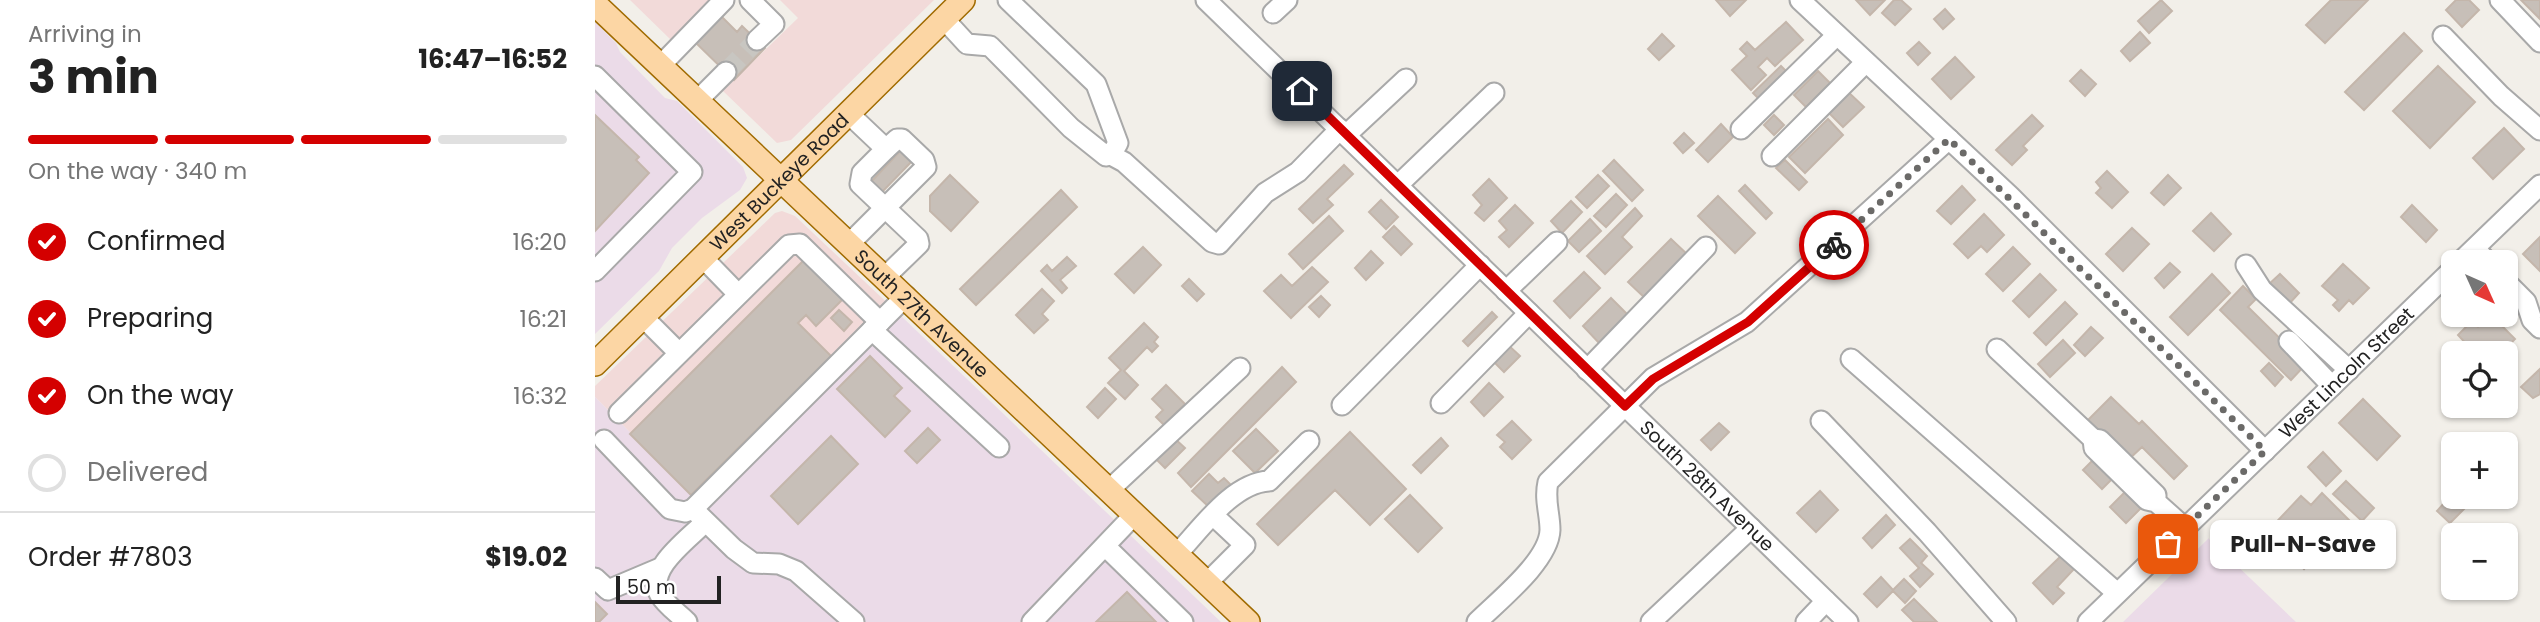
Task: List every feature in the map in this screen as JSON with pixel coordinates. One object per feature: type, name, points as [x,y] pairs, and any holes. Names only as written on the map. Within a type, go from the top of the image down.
[{"type":"main road","name":"West Buckeye Road","points":[[595,365],[963,0]]},
{"type":"main road","name":"South 27th Avenue","points":[[595,4],[1248,622]]},
{"type":"street","points":[[660,65],[724,0]]},
{"type":"street","points":[[750,0],[774,24],[757,40]]},
{"type":"street","points":[[1008,0],[1096,83],[1118,143],[1111,155]]},
{"type":"street","name":"South 28th Avenue","points":[[1206,0],[1848,622]]},
{"type":"street","points":[[1800,0],[1949,139],[2265,451]]},
{"type":"street","points":[[2500,0],[2540,42]]},
{"type":"street","points":[[944,19],[967,44],[990,46],[1071,128],[1106,156],[1111,155],[1124,162],[1212,242],[1219,244],[1265,194],[1298,172],[1406,79]]},
{"type":"street","points":[[1741,129],[1837,35]]},
{"type":"street","points":[[2443,36],[2501,96],[2540,130]]},
{"type":"street","points":[[1772,156],[1866,62]]},
{"type":"street","points":[[698,100],[726,72]]},
{"type":"street","points":[[595,76],[692,172],[595,271]]},
{"type":"street","points":[[1398,185],[1494,93]]},
{"type":"street","points":[[848,113],[886,149]]},
{"type":"street","points":[[850,243],[885,208],[926,167],[924,159],[902,139],[897,139],[886,149],[860,178],[860,184],[885,208],[918,239],[919,244],[885,276]]},
{"type":"street","points":[[1477,622],[1545,549],[1550,531],[1545,499],[1548,482],[1653,379],[1748,322],[1949,139]]},
{"type":"street","points":[[2481,250],[2540,186]]},
{"type":"street","points":[[1506,291],[1556,242]]},
{"type":"street","points":[[619,413],[781,251],[789,245],[800,244],[876,326],[999,447]]},
{"type":"street","points":[[1587,370],[1706,247]]},
{"type":"street","points":[[703,258],[738,294]]},
{"type":"street","points":[[1342,405],[1480,265]]},
{"type":"street","points":[[2246,265],[2270,298],[2349,370]]},
{"type":"street","name":"West Lincoln Street","points":[[2088,622],[2441,281]]},
{"type":"street","points":[[2518,294],[2526,302],[2532,320],[2540,328]]},
{"type":"street","points":[[687,622],[660,596],[655,581],[660,568],[699,516],[906,296]]},
{"type":"street","points":[[1441,403],[1529,313]]},
{"type":"street","points":[[643,317],[679,353]]},
{"type":"street","points":[[2289,341],[2332,386]]},
{"type":"street","points":[[1997,349],[2093,439],[2100,440],[2156,495],[2156,502],[2185,528]]},
{"type":"street","points":[[1851,359],[2117,593]]},
{"type":"street","points":[[1109,490],[1240,369]]},
{"type":"street","points":[[1821,421],[1927,532],[2006,622]]},
{"type":"street","points":[[604,440],[670,509],[699,516],[753,563],[779,564],[796,571],[854,622]]},
{"type":"street","points":[[1177,554],[1214,516],[1253,482],[1269,481],[1309,441]]},
{"type":"street","points":[[1031,622],[1135,514]]},
{"type":"street","points":[[1207,583],[1245,545],[1214,516]]},
{"type":"street","points":[[1651,622],[1751,528]]},
{"type":"street","points":[[1105,546],[1183,622]]},
{"type":"street","points":[[595,578],[608,590],[660,568]]},
{"type":"street","points":[[1806,622],[1826,601]]},
{"type":"shaded area","points":[[630,0],[712,0],[671,40]]},
{"type":"shaded area","points":[[780,0],[934,0],[791,140],[777,143],[723,91],[798,18]]},
{"type":"shaded area","points":[[595,22],[665,98],[677,101],[743,167],[747,178],[740,190],[702,218],[672,248],[659,271],[595,334]]},
{"type":"shaded area","points":[[782,211],[795,216],[898,313],[861,348],[849,338],[692,495],[595,397],[595,386],[775,213]]},
{"type":"shaded area","points":[[898,313],[1221,622],[595,622],[595,397],[692,495],[850,337],[862,348]]},
{"type":"shaded area","points":[[2209,539],[2296,622],[2123,622]]},
{"type":"building","points":[[1716,0],[1746,0],[1730,16]]},
{"type":"building","points":[[1856,0],[1885,0],[1870,15]]},
{"type":"building","points":[[1894,0],[1901,0],[1911,9],[1895,25],[1882,13]]},
{"type":"building","points":[[2161,0],[2172,11],[2149,33],[2138,21]]},
{"type":"building","points":[[2331,0],[2368,0],[2325,43],[2306,25]]},
{"type":"building","points":[[2456,0],[2469,0],[2479,10],[2462,27],[2446,10]]},
{"type":"building","points":[[2521,0],[2540,0],[2540,19]]},
{"type":"building","points":[[1945,9],[1954,19],[1943,29],[1934,19]]},
{"type":"building","points":[[721,16],[737,32],[742,26],[765,48],[734,80],[695,42]]},
{"type":"building","points":[[1786,22],[1803,40],[1775,66],[1767,58],[1758,67],[1766,75],[1751,90],[1732,70],[1747,56],[1740,49],[1747,42],[1755,50]]},
{"type":"building","points":[[2140,32],[2150,43],[2130,61],[2121,51]]},
{"type":"building","points":[[2404,33],[2422,51],[2364,110],[2345,92]]},
{"type":"building","points":[[1662,34],[1674,46],[1659,60],[1648,49]]},
{"type":"building","points":[[1919,42],[1930,53],[1918,65],[1907,53]]},
{"type":"building","points":[[1955,57],[1974,77],[1951,99],[1932,79]]},
{"type":"building","points":[[1781,66],[1790,75],[1762,102],[1753,93]]},
{"type":"building","points":[[2438,66],[2475,102],[2430,148],[2393,111]]},
{"type":"building","points":[[2081,70],[2096,84],[2085,96],[2070,81]]},
{"type":"building","points":[[1818,71],[1830,83],[1806,107],[1794,95]]},
{"type":"building","points":[[1846,90],[1864,107],[1843,127],[1826,110]]},
{"type":"building","points":[[595,115],[639,157],[636,160],[649,173],[595,231]]},
{"type":"building","points":[[1774,115],[1784,125],[1774,135],[1764,125]]},
{"type":"building","points":[[2032,115],[2043,126],[2023,146],[2027,150],[2012,165],[1996,150]]},
{"type":"building","points":[[1828,119],[1843,135],[1805,173],[1789,157]]},
{"type":"building","points":[[1721,124],[1733,137],[1708,162],[1696,150]]},
{"type":"building","points":[[2504,128],[2524,149],[2493,179],[2473,158]]},
{"type":"building","points":[[1684,133],[1694,143],[1683,153],[1674,143]]},
{"type":"building","points":[[905,146],[916,157],[881,193],[870,183]]},
{"type":"building","points":[[1614,160],[1643,190],[1632,201],[1603,171]]},
{"type":"building","points":[[1785,160],[1807,182],[1799,190],[1776,168]]},
{"type":"building","points":[[1344,165],[1353,174],[1327,199],[1333,205],[1313,223],[1299,209]]},
{"type":"building","points":[[2107,171],[2128,192],[2112,208],[2096,193],[2101,188],[2096,182]]},
{"type":"building","points":[[950,175],[978,202],[951,231],[930,211],[930,196]]},
{"type":"building","points":[[1598,175],[1609,186],[1587,208],[1576,197]]},
{"type":"building","points":[[2168,175],[2181,188],[2164,205],[2151,193]]},
{"type":"building","points":[[1489,179],[1507,198],[1484,221],[1475,213],[1482,205],[1473,195]]},
{"type":"building","points":[[1745,185],[1772,213],[1766,219],[1739,191]]},
{"type":"building","points":[[1962,186],[1975,200],[1951,224],[1937,211]]},
{"type":"building","points":[[1061,190],[1077,207],[976,305],[960,289]]},
{"type":"building","points":[[1616,194],[1627,205],[1606,227],[1594,216]]},
{"type":"building","points":[[1718,196],[1755,233],[1735,253],[1698,216]]},
{"type":"building","points":[[1381,200],[1398,217],[1386,229],[1369,212]]},
{"type":"building","points":[[1571,201],[1582,212],[1562,233],[1551,221]]},
{"type":"building","points":[[1515,205],[1533,223],[1509,247],[1499,237],[1507,230],[1499,221]]},
{"type":"building","points":[[2412,205],[2437,230],[2426,242],[2401,217]]},
{"type":"building","points":[[1635,208],[1642,216],[1622,237],[1632,247],[1605,274],[1587,256]]},
{"type":"building","points":[[2211,213],[2231,234],[2214,251],[2193,231]]},
{"type":"building","points":[[1984,214],[2004,235],[1987,252],[1981,246],[1968,258],[1954,244]]},
{"type":"building","points":[[1329,216],[1343,231],[1303,269],[1289,254]]},
{"type":"building","points":[[1590,219],[1601,231],[1579,252],[1568,241]]},
{"type":"building","points":[[1394,226],[1412,244],[1401,255],[1383,237]]},
{"type":"building","points":[[2132,228],[2149,244],[2123,271],[2106,254]]},
{"type":"building","points":[[2540,237],[2540,271],[2523,254]]},
{"type":"building","points":[[1671,239],[1688,255],[1645,298],[1628,282]]},
{"type":"building","points":[[1143,247],[1161,265],[1134,293],[1115,274]]},
{"type":"building","points":[[2013,247],[2030,264],[2003,291],[1986,274]]},
{"type":"building","points":[[1371,251],[1383,263],[1366,280],[1355,268]]},
{"type":"building","points":[[1067,257],[1076,266],[1060,280],[1067,288],[1062,293],[1041,271],[1047,265],[1052,271]]},
{"type":"building","points":[[805,259],[844,298],[816,326],[806,315],[798,323],[831,356],[691,495],[630,434]]},
{"type":"building","points":[[2170,263],[2180,272],[2164,288],[2155,278]]},
{"type":"building","points":[[2343,264],[2369,288],[2353,304],[2349,300],[2339,311],[2333,305],[2338,300],[2322,286]]},
{"type":"building","points":[[1312,267],[1328,282],[1291,318],[1264,291],[1281,275],[1292,286]]},
{"type":"building","points":[[1584,272],[1600,288],[1570,318],[1554,301]]},
{"type":"building","points":[[2040,274],[2056,290],[2029,317],[2013,301]]},
{"type":"building","points":[[2212,274],[2230,293],[2188,335],[2170,317]]},
{"type":"building","points":[[2280,274],[2299,293],[2288,305],[2268,285]]},
{"type":"building","points":[[1189,279],[1204,294],[1197,301],[1182,286]]},
{"type":"building","points":[[2243,286],[2256,299],[2248,307],[2306,364],[2291,380],[2220,310]]},
{"type":"building","points":[[1042,289],[1054,301],[1042,314],[1048,320],[1034,333],[1016,315]]},
{"type":"building","points":[[1321,296],[1330,305],[1319,317],[1309,307]]},
{"type":"building","points":[[1611,298],[1630,317],[1601,345],[1583,326]]},
{"type":"building","points":[[2065,302],[2077,314],[2046,345],[2034,333]]},
{"type":"building","points":[[839,310],[852,322],[844,331],[831,318]]},
{"type":"building","points":[[1492,312],[1497,317],[1468,346],[1463,341]]},
{"type":"building","points":[[1144,323],[1158,337],[1154,342],[1158,346],[1152,352],[1147,347],[1124,371],[1138,385],[1125,399],[1108,383],[1121,370],[1109,358]]},
{"type":"building","points":[[2091,327],[2103,338],[2085,356],[2074,345]]},
{"type":"building","points":[[2466,327],[2503,327],[2515,339],[2464,341],[2458,335]]},
{"type":"building","points":[[2063,340],[2075,353],[2050,377],[2038,364]]},
{"type":"building","points":[[1507,344],[1520,356],[1504,372],[1492,360]]},
{"type":"building","points":[[870,356],[902,388],[894,396],[910,411],[885,437],[837,389]]},
{"type":"building","points":[[2269,363],[2283,377],[2275,386],[2261,371]]},
{"type":"building","points":[[1282,367],[1296,382],[1191,487],[1178,473]]},
{"type":"building","points":[[2540,369],[2540,394],[2533,398],[2521,387]]},
{"type":"building","points":[[1489,383],[1503,397],[1484,416],[1471,402]]},
{"type":"building","points":[[1166,385],[1185,404],[1164,425],[1156,417],[1163,410],[1152,399]]},
{"type":"building","points":[[1105,388],[1116,399],[1098,418],[1087,407]]},
{"type":"building","points":[[2111,397],[2139,424],[2142,421],[2187,466],[2174,479],[2142,447],[2128,460],[2088,420]]},
{"type":"building","points":[[2363,399],[2400,436],[2377,460],[2339,423]]},
{"type":"building","points":[[1512,421],[1531,440],[1512,459],[1500,447],[1505,442],[1497,435]]},
{"type":"building","points":[[1719,423],[1729,432],[1711,450],[1701,440]]},
{"type":"building","points":[[928,428],[940,440],[917,463],[905,451]]},
{"type":"building","points":[[1256,429],[1278,451],[1255,473],[1233,451]]},
{"type":"building","points":[[1350,432],[1406,489],[1370,525],[1335,490],[1278,545],[1257,524]]},
{"type":"building","points":[[831,436],[858,464],[798,524],[771,496]]},
{"type":"building","points":[[1173,437],[1185,448],[1165,468],[1153,456]]},
{"type":"building","points":[[1441,438],[1448,446],[1421,473],[1413,465]]},
{"type":"building","points":[[2323,452],[2341,471],[2326,486],[2308,467]]},
{"type":"building","points":[[2096,457],[2115,476],[2102,489],[2083,470]]},
{"type":"building","points":[[1209,474],[1218,483],[1224,478],[1231,485],[1209,507],[1192,491]]},
{"type":"building","points":[[2346,481],[2374,508],[2362,521],[2333,494]]},
{"type":"building","points":[[2129,488],[2145,504],[2126,523],[2110,507]]},
{"type":"building","points":[[1820,491],[1838,510],[1816,532],[1797,513]]},
{"type":"building","points":[[2322,493],[2350,521],[2304,569],[2266,533],[2301,496],[2311,505]]},
{"type":"building","points":[[1410,495],[1442,528],[1418,552],[1385,519]]},
{"type":"building","points":[[2441,506],[2441,509],[2464,509],[2450,523],[2437,511]]},
{"type":"building","points":[[1886,515],[1895,525],[1872,548],[1863,538]]},
{"type":"building","points":[[1910,539],[1927,556],[1921,563],[1933,574],[1920,587],[1910,576],[1919,568],[1900,548]]},
{"type":"building","points":[[2061,556],[2074,569],[2057,587],[2064,593],[2053,604],[2033,583]]},
{"type":"building","points":[[1881,577],[1893,590],[1904,579],[1916,591],[1905,603],[1893,591],[1877,607],[1864,594]]},
{"type":"building","points":[[1127,592],[1156,622],[1096,622]]},
{"type":"building","points":[[1914,599],[1937,622],[1914,622],[1902,610]]},
{"type":"building","points":[[595,602],[607,614],[599,622],[595,622]]},
{"type":"tunnel","points":[[726,72],[757,40]]},
{"type":"way so far","points":[[1834,245],[1949,139],[2010,196],[2265,451],[2168,544]]},
{"type":"place","name":"Pull-N-Save","points":[[2168,544]]},
{"type":"route","points":[[1302,91],[1625,406],[1653,379],[1673,365],[1748,322],[1834,245]]}]
